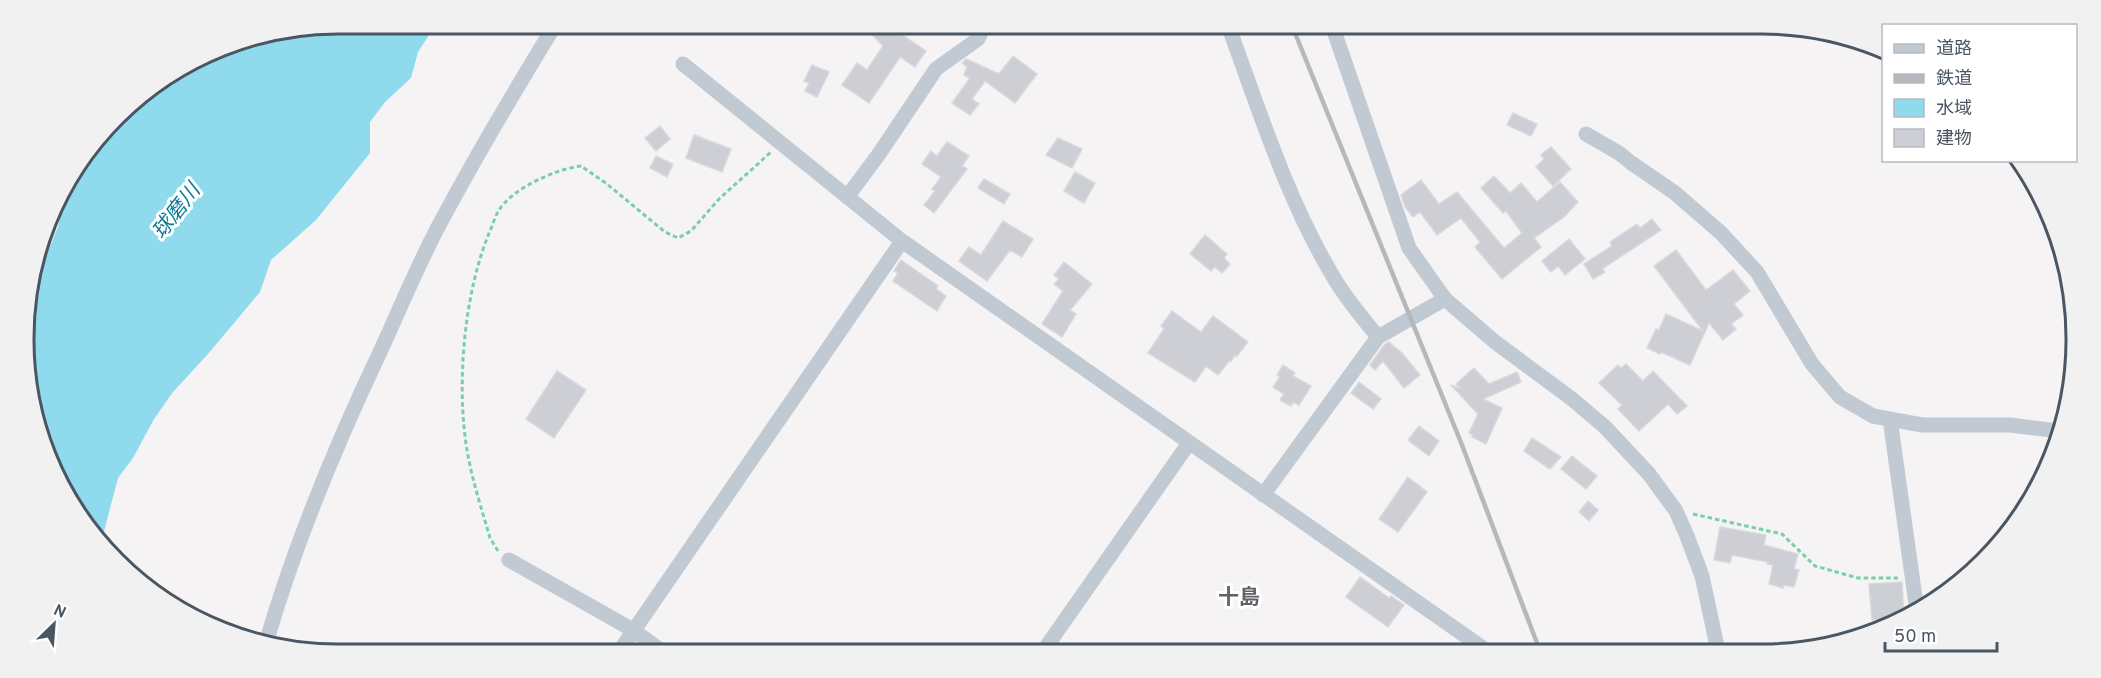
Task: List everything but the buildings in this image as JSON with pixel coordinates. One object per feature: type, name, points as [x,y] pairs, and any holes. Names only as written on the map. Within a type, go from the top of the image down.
[{"type":"street","points":[[269,635],[282,588],[345,426],[436,230],[499,117],[550,34]]},
{"type":"street","points":[[847,197],[936,69],[978,39],[980,34]]},
{"type":"street","points":[[1231,34],[1280,169],[1314,242],[1335,279],[1377,337]]},
{"type":"street","points":[[1335,34],[1409,248],[1445,299],[1495,342],[1572,399],[1605,427],[1649,474],[1676,511],[1702,576],[1717,644]]},
{"type":"street","points":[[683,64],[902,241],[1473,644]]},
{"type":"street","points":[[1586,134],[1619,153],[1675,193],[1721,233],[1757,272],[1812,364],[1840,397],[1873,416],[1922,425],[2010,425],[2052,430]]},
{"type":"street","points":[[624,644],[902,241]]},
{"type":"street","points":[[1263,495],[1377,337],[1445,299]]},
{"type":"street","points":[[1890,419],[1916,602]]},
{"type":"street","points":[[1048,644],[1189,444]]},
{"type":"street","points":[[509,560],[633,630],[652,644]]},
{"type":"path","points":[[509,560],[497,550],[490,538],[467,451],[464,419],[463,358],[473,289],[482,249],[499,210],[515,192],[568,168],[581,166],[607,184],[664,232],[678,238],[691,231],[719,199],[781,143]]},
{"type":"path","points":[[1676,511],[1782,534],[1815,566],[1858,578],[1912,578]]},
{"type":"water","name":"球磨川","points":[[339,34],[430,34],[418,52],[411,78],[385,102],[370,122],[370,153],[316,220],[271,260],[260,292],[173,392],[154,419],[133,458],[118,478],[104,532],[75,491],[58,456],[45,418],[37,379],[34,339],[37,299],[45,260],[75,187],[110,138],[154,97],[204,66],[260,45],[299,37]]},
{"type":"railway","points":[[1295,34],[1462,445],[1537,644]]},
{"type":"district","name":"十島","points":[[1239,598]]}]
